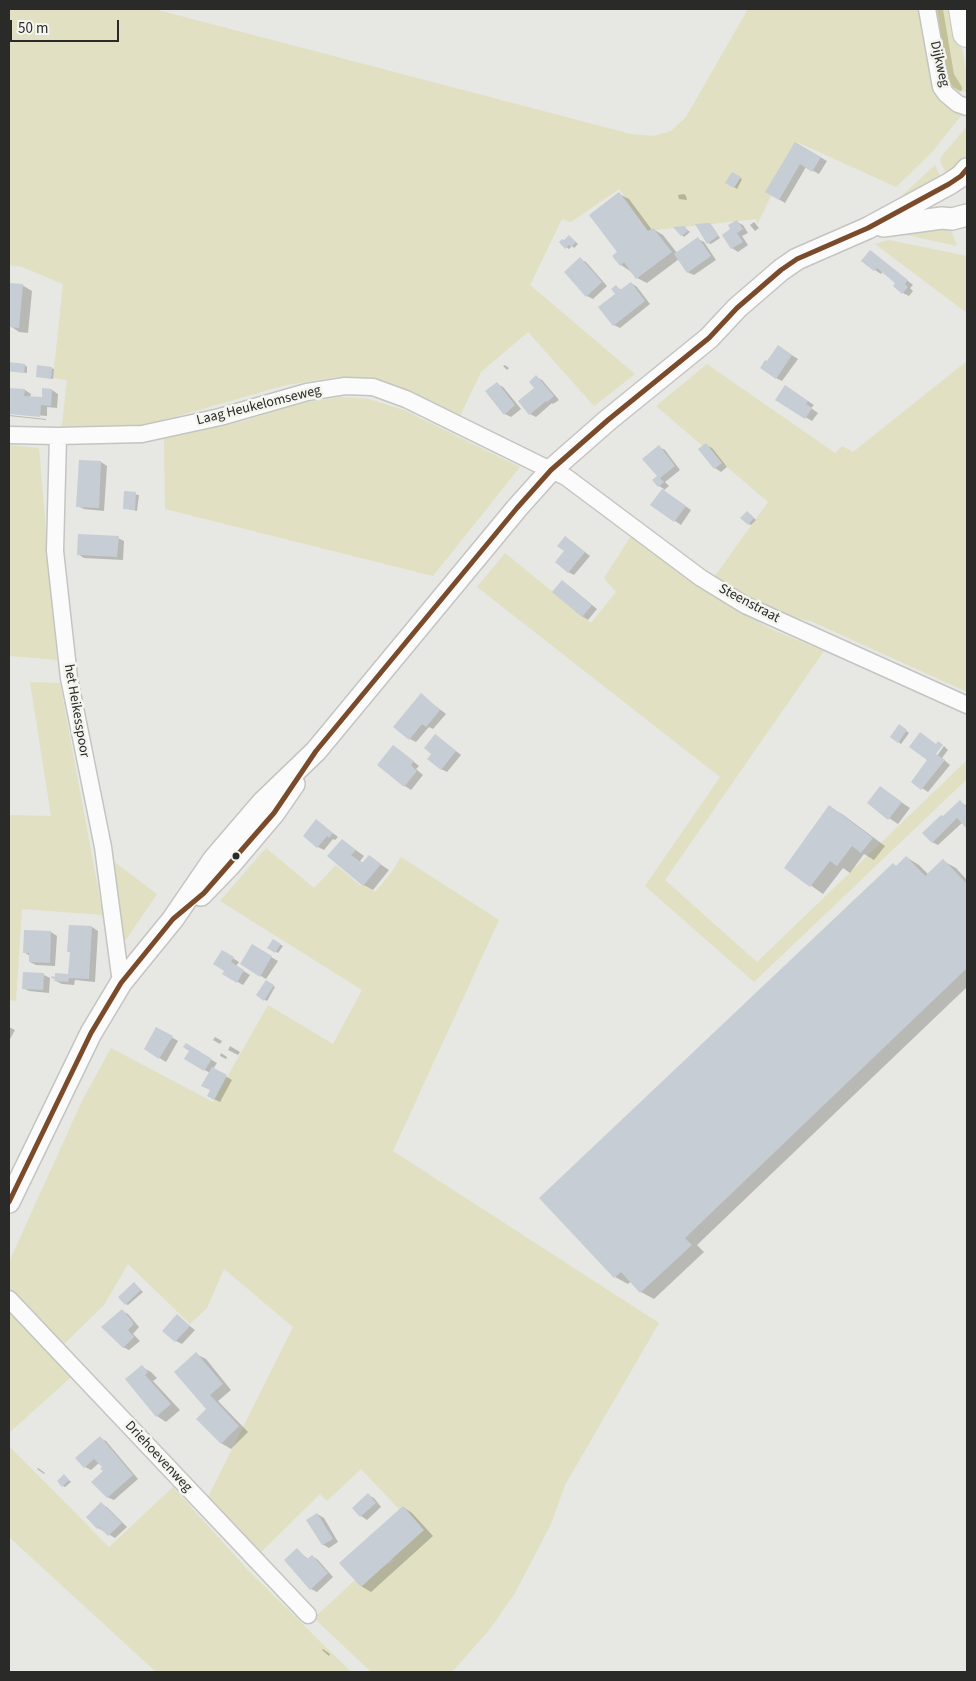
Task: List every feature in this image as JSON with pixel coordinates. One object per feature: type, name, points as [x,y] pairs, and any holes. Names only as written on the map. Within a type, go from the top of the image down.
[{"type":"highway","points":[[963,9],[967,33]]},
{"type":"street","name":"Dijkweg","points":[[927,9],[941,87],[958,104],[967,107]]},
{"type":"street","points":[[9,1202],[91,1033],[120,983],[173,919],[204,893],[274,814],[316,751],[517,508],[551,470],[608,420],[709,338],[737,308],[781,270],[798,259],[868,228],[949,184],[961,176],[967,169]]},
{"type":"street","points":[[942,218],[950,210],[967,206]]},
{"type":"street","points":[[868,228],[942,218],[952,219],[967,215]]},
{"type":"street","name":"Laag Heukelomseweg","points":[[9,435],[142,434],[220,418],[307,392],[345,386],[373,387],[406,399],[551,470]]},
{"type":"street","name":"het Heikesspoor","points":[[58,436],[56,551],[68,678],[103,847],[120,983]]},
{"type":"street","name":"Steenstraat","points":[[551,470],[566,477],[701,578],[746,606],[967,705]]},
{"type":"street","name":"Driehoevenweg","points":[[9,1299],[308,1615]]},
{"type":"green space","points":[[9,9],[154,9],[631,134],[654,136],[671,131],[686,117],[748,9],[922,9],[936,90],[940,100],[949,108],[964,112],[933,151],[896,187],[797,142],[757,225],[756,219],[648,231],[619,189],[571,222],[562,219],[530,285],[635,374],[594,406],[528,332],[481,372],[460,416],[408,391],[367,378],[337,377],[286,385],[136,428],[61,433],[67,380],[53,378],[63,284],[22,267],[9,265]]},
{"type":"green space","points":[[931,9],[937,9],[947,77]]},
{"type":"green space","points":[[943,9],[955,9],[967,75],[967,94],[964,91],[956,93],[949,86],[947,78],[962,87],[954,74]]},
{"type":"green space","points":[[967,126],[967,154],[960,170],[949,178],[940,162],[941,157]]},
{"type":"green space","points":[[935,165],[943,182],[893,204]]},
{"type":"green space","points":[[949,225],[957,246],[902,234],[901,231]]},
{"type":"green space","points":[[889,240],[967,256],[967,313],[875,244]]},
{"type":"green space","points":[[967,361],[967,692],[813,622],[781,614],[738,591],[715,576],[768,502],[656,406],[707,364],[835,453],[842,446],[853,452]]},
{"type":"green space","points":[[340,397],[369,399],[404,410],[520,467],[433,576],[165,509],[164,438],[244,421],[296,404]]},
{"type":"green space","points":[[9,445],[39,448],[57,660],[9,656]]},
{"type":"green space","points":[[631,536],[704,590],[732,607],[773,630],[824,651],[665,880],[757,962],[967,760],[967,779],[754,982],[645,886],[720,777],[477,587],[505,553],[591,623],[616,592],[604,578]]},
{"type":"green space","points":[[30,682],[60,683],[103,915],[22,909],[16,1001],[9,1000],[9,815],[51,816]]},
{"type":"green space","points":[[266,848],[314,888],[336,865],[361,886],[364,884],[375,892],[391,873],[401,857],[499,920],[393,1151],[659,1323],[565,1485],[551,1524],[515,1593],[490,1629],[452,1672],[371,1672],[314,1618],[354,1581],[394,1561],[385,1549],[412,1523],[361,1469],[327,1501],[320,1494],[254,1559],[204,1505],[293,1327],[224,1269],[207,1308],[190,1324],[128,1264],[104,1305],[59,1349],[9,1294],[9,1262],[82,1101],[111,1048],[213,1102],[268,1005],[333,1044],[362,990],[220,901]]},
{"type":"green space","points":[[113,861],[157,894],[123,944]]},
{"type":"green space","points":[[9,1312],[71,1377],[9,1433]]},
{"type":"green space","points":[[9,1446],[109,1547],[173,1487],[247,1569],[351,1672],[156,1672],[9,1537]]},
{"type":"shaded area","points":[[937,9],[943,9],[954,74],[962,87],[960,91],[953,87],[947,78]]},
{"type":"building","points":[[795,142],[821,157],[812,172],[800,164],[779,200],[765,192]]},
{"type":"building","points":[[732,172],[741,177],[734,188],[725,183]]},
{"type":"building","points":[[619,192],[648,231],[653,228],[672,252],[636,279],[624,262],[620,266],[612,256],[617,252],[589,215]]},
{"type":"building","points":[[737,220],[743,229],[737,233],[743,242],[731,249],[722,235],[730,229],[728,225]]},
{"type":"building","points":[[710,223],[718,236],[707,244],[695,224]]},
{"type":"building","points":[[685,226],[688,231],[681,236],[673,227]]},
{"type":"building","points":[[569,235],[576,242],[571,247],[569,245],[565,249],[559,242]]},
{"type":"building","points":[[698,237],[711,256],[687,273],[674,254]]},
{"type":"building","points":[[870,250],[908,280],[905,284],[908,287],[902,294],[893,286],[895,283],[877,268],[874,271],[861,261]]},
{"type":"building","points":[[580,257],[602,282],[586,297],[564,272]]},
{"type":"building","points":[[631,282],[645,301],[613,326],[598,307],[615,294],[611,289],[616,285],[620,290]]},
{"type":"building","points":[[9,283],[23,284],[19,328],[9,327]]},
{"type":"building","points":[[778,345],[792,355],[776,379],[760,368]]},
{"type":"building","points":[[9,362],[25,364],[24,373],[9,371]]},
{"type":"building","points":[[37,365],[52,367],[51,379],[36,377]]},
{"type":"building","points":[[536,375],[554,396],[529,415],[518,401],[534,388],[529,382]]},
{"type":"building","points":[[497,382],[515,405],[504,415],[485,391]]},
{"type":"building","points":[[785,385],[808,401],[806,404],[812,408],[805,419],[775,400]]},
{"type":"building","points":[[9,388],[25,389],[24,396],[42,397],[42,388],[52,389],[51,406],[41,405],[40,417],[9,414]]},
{"type":"building","points":[[706,443],[722,463],[714,469],[698,449]]},
{"type":"building","points":[[659,445],[675,466],[660,478],[664,482],[658,487],[652,480],[657,476],[642,459]]},
{"type":"building","points":[[79,460],[101,461],[99,508],[76,507]]},
{"type":"building","points":[[662,489],[686,506],[674,522],[650,505]]},
{"type":"building","points":[[124,491],[136,492],[135,510],[123,509]]},
{"type":"building","points":[[747,511],[754,518],[748,525],[740,518]]},
{"type":"building","points":[[78,534],[119,536],[117,557],[77,555]]},
{"type":"building","points":[[565,536],[585,552],[568,573],[555,562],[564,551],[557,546]]},
{"type":"building","points":[[562,580],[592,605],[582,617],[552,592]]},
{"type":"building","points":[[421,693],[440,710],[426,727],[422,724],[409,740],[393,727]]},
{"type":"building","points":[[899,724],[907,730],[898,743],[890,737]]},
{"type":"building","points":[[920,732],[936,744],[938,741],[943,745],[936,754],[945,760],[921,790],[911,782],[927,760],[909,747]]},
{"type":"building","points":[[435,734],[456,751],[441,770],[427,759],[431,754],[424,748]]},
{"type":"building","points":[[393,745],[414,761],[411,765],[417,771],[404,787],[377,765]]},
{"type":"building","points":[[880,786],[902,802],[888,820],[867,803]]},
{"type":"building","points":[[960,800],[967,808],[967,829],[957,818],[932,843],[922,833]]},
{"type":"building","points":[[829,805],[873,838],[861,853],[852,846],[837,866],[830,861],[810,887],[784,868]]},
{"type":"building","points":[[316,819],[333,833],[329,838],[327,836],[317,848],[303,836]]},
{"type":"building","points":[[342,839],[356,850],[351,855],[362,863],[369,855],[381,864],[363,886],[327,856]]},
{"type":"building","points":[[906,856],[925,876],[943,859],[967,884],[967,968],[685,1238],[692,1245],[640,1293],[621,1272],[614,1278],[539,1198],[893,863],[896,866]]},
{"type":"building","points":[[69,925],[92,926],[89,979],[69,978],[68,982],[54,981],[55,979],[51,978],[52,976],[55,977],[55,973],[68,974],[70,952],[67,952]]},
{"type":"building","points":[[24,930],[51,931],[50,963],[29,962],[29,953],[23,953]]},
{"type":"building","points":[[273,939],[281,944],[275,953],[267,948]]},
{"type":"building","points":[[252,944],[272,956],[260,977],[240,964]]},
{"type":"building","points":[[222,950],[234,957],[231,962],[244,970],[237,983],[222,974],[224,971],[213,964]]},
{"type":"building","points":[[23,972],[44,973],[43,990],[22,989]]},
{"type":"building","points":[[266,980],[274,985],[264,1001],[256,995]]},
{"type":"building","points":[[156,1027],[173,1036],[159,1059],[144,1049]]},
{"type":"building","points":[[186,1043],[212,1059],[204,1071],[184,1059],[189,1051],[183,1047]]},
{"type":"building","points":[[212,1067],[227,1075],[214,1100],[207,1096],[210,1090],[201,1086]]},
{"type":"building","points":[[134,1282],[141,1290],[125,1305],[118,1297]]},
{"type":"building","points":[[122,1309],[133,1322],[133,1325],[128,1330],[134,1337],[123,1348],[101,1327]]},
{"type":"building","points":[[177,1314],[190,1326],[175,1342],[162,1331]]},
{"type":"building","points":[[196,1352],[223,1384],[210,1395],[239,1426],[221,1444],[196,1419],[206,1409],[174,1372]]},
{"type":"building","points":[[142,1365],[148,1372],[145,1375],[171,1404],[156,1417],[125,1379]]},
{"type":"building","points":[[100,1436],[133,1475],[107,1498],[91,1482],[103,1471],[100,1469],[102,1467],[94,1459],[84,1468],[75,1458]]},
{"type":"building","points":[[64,1474],[69,1480],[62,1487],[57,1481]]},
{"type":"building","points":[[368,1493],[376,1503],[360,1517],[352,1508]]},
{"type":"building","points":[[101,1502],[122,1523],[108,1536],[99,1527],[97,1529],[86,1517]]},
{"type":"building","points":[[403,1506],[424,1530],[361,1587],[339,1563]]},
{"type":"building","points":[[317,1513],[333,1539],[322,1545],[306,1520]]},
{"type":"building","points":[[297,1548],[307,1559],[312,1555],[328,1573],[310,1590],[284,1560]]},
{"type":"transit line","points":[[9,1202],[91,1033],[121,983],[173,919],[204,893],[274,813],[316,751],[517,508],[551,470],[608,420],[709,338],[737,308],[781,270],[797,259],[868,228],[949,184],[961,176],[967,169]]}]
